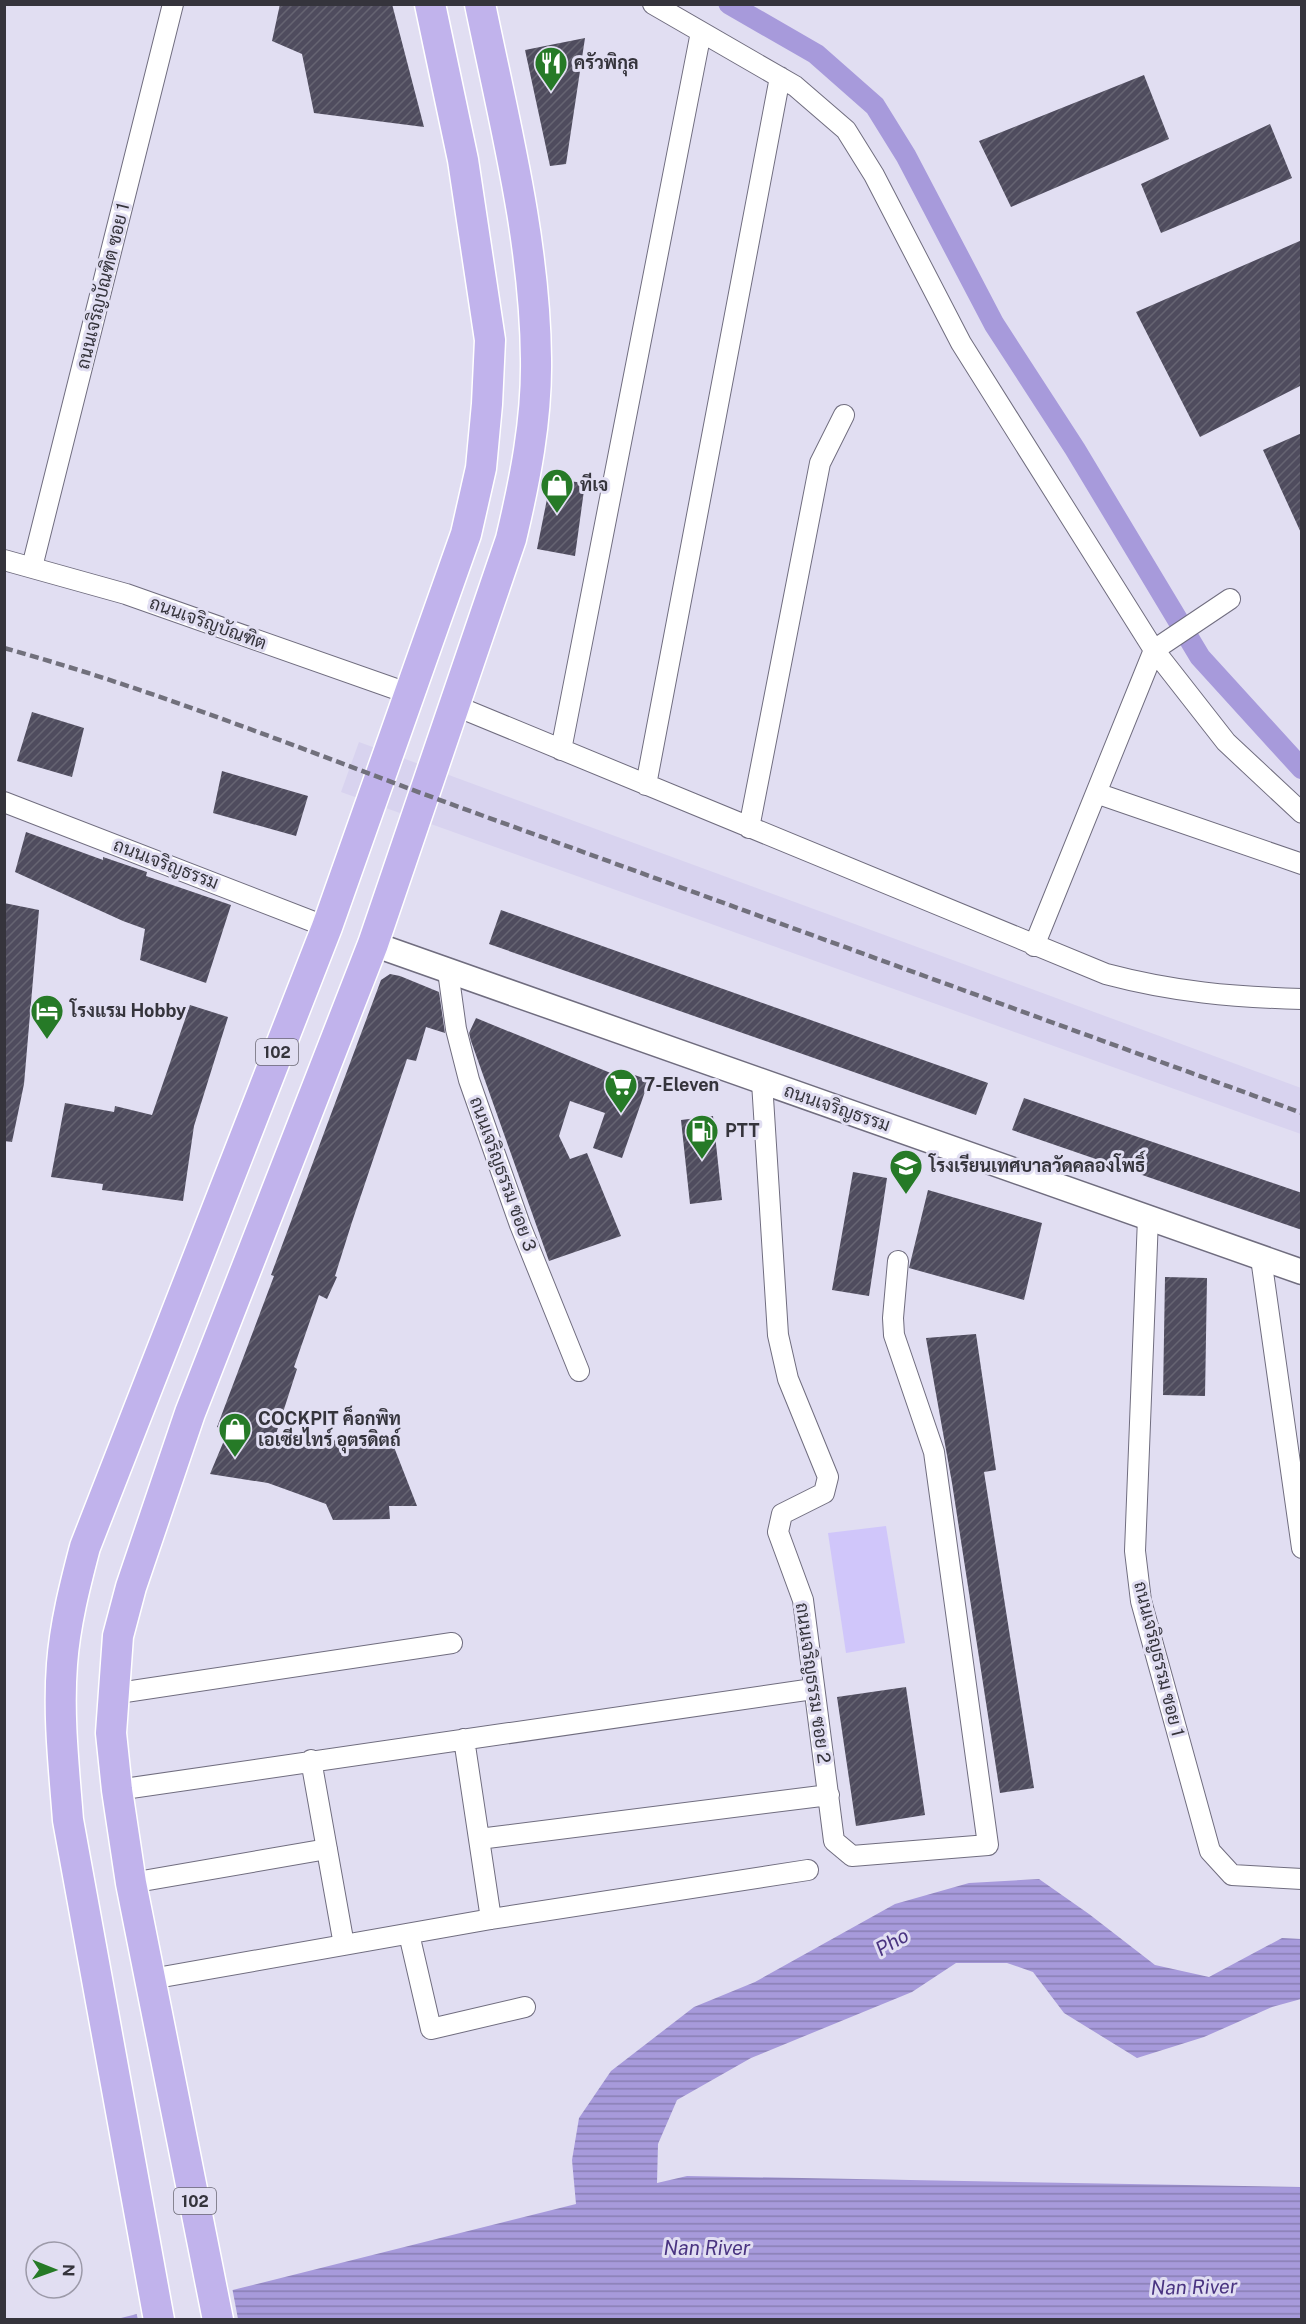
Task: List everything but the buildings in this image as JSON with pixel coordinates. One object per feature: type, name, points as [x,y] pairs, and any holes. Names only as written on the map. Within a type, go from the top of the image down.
[{"type":"main road","name":"102","points":[[159,2319],[68,1820],[61,1738],[62,1664],[71,1599],[85,1546],[327,927],[466,534],[481,468],[488,404],[490,340],[463,160],[430,4]]},
{"type":"main road","name":"102","points":[[218,2319],[131,1883],[117,1790],[111,1733],[112,1694],[118,1636],[190,1413],[373,944],[446,736],[511,539],[525,476],[534,408],[536,361],[534,302],[511,151],[480,4]]},
{"type":"main road","points":[[463,160],[511,151]]},
{"type":"main road","points":[[405,707],[446,736]]},
{"type":"main road","points":[[327,927],[373,944]]},
{"type":"main road","points":[[143,1394],[190,1413]]},
{"type":"street","name":"ถนนเจริญบัณฑิต ซอย 1","points":[[32,567],[172,4]]},
{"type":"street","points":[[653,4],[780,77],[821,106],[846,130],[874,175],[961,343],[1154,650],[1227,742],[1302,813]]},
{"type":"street","points":[[561,750],[701,32]]},
{"type":"street","points":[[646,785],[780,77]]},
{"type":"street","points":[[749,828],[820,463],[844,414]]},
{"type":"street","name":"ถนนเจริญบัณฑิต","points":[[4,560],[126,594],[405,707]]},
{"type":"street","points":[[1034,946],[1154,650],[1230,599]]},
{"type":"street","points":[[456,706],[1106,974],[1155,987],[1220,996],[1302,999]]},
{"type":"street","points":[[1096,793],[1302,864]]},
{"type":"street","name":"ถนนเจริญธรรม","points":[[4,802],[327,927]]},
{"type":"street","name":"ถนนเจริญธรรม","points":[[373,944],[1302,1272]]},
{"type":"street","name":"ถนนเจริญธรรม ซอย 3","points":[[448,971],[456,1029],[469,1080],[520,1225],[579,1371]]},
{"type":"street","name":"ถนนเจริญธรรม ซอย 2","points":[[762,1082],[778,1335],[788,1379],[828,1477],[824,1493],[782,1514],[778,1532],[802,1600],[834,1840],[852,1856],[988,1845],[934,1452],[894,1335],[893,1318],[898,1261]]},
{"type":"street","name":"ถนนเจริญธรรม ซอย 1","points":[[1148,1218],[1135,1551],[1141,1601],[1210,1851],[1232,1875],[1302,1879]]},
{"type":"street","points":[[1261,1258],[1302,1548]]},
{"type":"street","points":[[112,1694],[452,1643]]},
{"type":"street","points":[[117,1790],[311,1760],[813,1689]]},
{"type":"street","points":[[464,1738],[491,1919]]},
{"type":"street","points":[[311,1760],[344,1946]]},
{"type":"street","points":[[479,1839],[829,1795]]},
{"type":"street","points":[[131,1883],[327,1849]]},
{"type":"street","points":[[151,1978],[491,1919],[808,1870]]},
{"type":"street","points":[[409,1934],[431,2029],[525,2007]]},
{"type":"shaded area","points":[[359,742],[1301,1088],[1301,1134],[341,792]]},
{"type":"shaded area","points":[[886,1526],[905,1643],[846,1653],[828,1533]]},
{"type":"water","name":"Nan River","points":[[1039,1879],[1155,1965],[1209,1977],[1282,1938],[1301,1939],[1301,1999],[1272,2007],[1204,2037],[1137,2058],[1064,2013],[1033,1972],[1007,1963],[956,1963],[912,1992],[751,2058],[677,2100],[658,2144],[657,2183],[687,2176],[1301,2187],[1301,2319],[113,2320],[576,2204],[572,2160],[579,2118],[611,2071],[694,2007],[755,1982],[895,1904],[969,1883]]},
{"type":"pier","points":[[232,2287],[238,2319],[138,2320],[136,2311]]},
{"type":"waterway","points":[[729,4],[816,54],[875,106],[906,156],[994,324],[1075,449],[1200,657],[1302,769]]},
{"type":"railway","points":[[4,648],[125,685],[244,727],[1302,1113]]},
{"type":"place","name":"ครัวพิกุล","points":[[551,92]]},
{"type":"place","name":"ทีเจ","points":[[557,514]]},
{"type":"place","name":"โรงแรม Hobby","points":[[47,1040]]},
{"type":"place","name":"7-Eleven","points":[[621,1114]]},
{"type":"place","name":"PTT","points":[[702,1160]]},
{"type":"place","name":"โรงเรียนเทศบาลวัดคลองโพธิ์","points":[[906,1195]]},
{"type":"place","name":"COCKPIT ค็อกพิท เอเซียไทร์ อุตรดิตถ์","points":[[235,1458]]},
{"type":"water label","name":"Pho","points":[[892,1942]]}]
